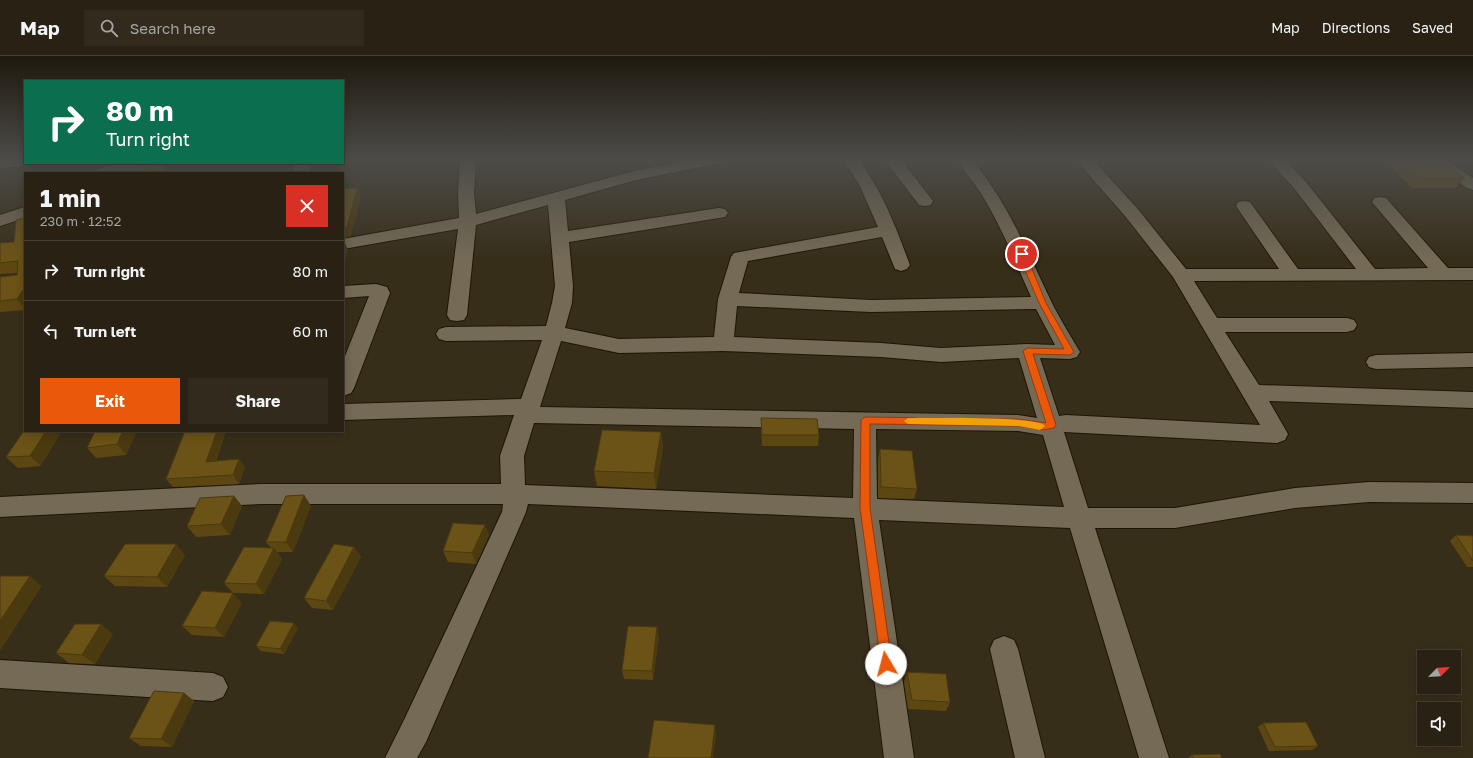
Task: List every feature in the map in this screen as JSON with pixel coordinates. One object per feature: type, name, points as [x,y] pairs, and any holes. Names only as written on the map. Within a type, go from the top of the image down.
[{"type":"street","points":[[457,315],[468,222],[466,193]]},
{"type":"street","points":[[344,244],[468,222],[575,193]]},
{"type":"street","points":[[872,193],[901,265]]},
{"type":"street","points":[[919,193],[925,201]]},
{"type":"street","points":[[446,334],[554,333],[619,346],[723,344],[881,350],[940,355],[1027,351],[1070,352],[1042,303],[1022,254],[990,193]]},
{"type":"street","points":[[344,412],[526,411],[1018,423],[1043,427],[1066,423],[1277,434],[1181,275],[1131,212],[1114,193]]},
{"type":"street","points":[[1306,193],[1370,274]]},
{"type":"street","points":[[400,758],[415,731],[514,512],[516,494],[512,481],[512,456],[526,411],[554,333],[562,303],[564,286],[556,198]]},
{"type":"street","points":[[0,210],[24,201]]},
{"type":"street","points":[[1380,202],[1443,274]]},
{"type":"street","points":[[1244,206],[1292,274]]},
{"type":"street","points":[[0,221],[24,212]]},
{"type":"street","points":[[560,238],[720,213]]},
{"type":"street","points":[[723,344],[728,299],[740,257],[888,231]]},
{"type":"street","points":[[1181,275],[1473,274]]},
{"type":"street","points":[[344,292],[380,291],[344,385]]},
{"type":"street","points":[[728,299],[872,306],[1042,303]]},
{"type":"street","points":[[1212,325],[1348,325]]},
{"type":"street","points":[[1027,351],[1154,758]]},
{"type":"street","points":[[1376,362],[1473,360]]},
{"type":"street","points":[[1252,393],[1473,400]]},
{"type":"street","points":[[865,420],[865,508],[899,758]]},
{"type":"street","points":[[0,507],[260,494],[516,494],[1080,518],[1175,518],[1296,498],[1369,492],[1473,493]]},
{"type":"street","points":[[1004,649],[1030,758]]},
{"type":"street","points":[[0,674],[213,687]]},
{"type":"building","points":[[344,193],[356,193],[347,227],[344,228]]},
{"type":"building","points":[[24,218],[24,288],[17,299],[0,301],[0,277],[17,275],[18,261],[0,263],[0,243],[14,242],[16,220]]},
{"type":"building","points":[[761,418],[817,419],[819,435],[762,435]]},
{"type":"building","points":[[24,430],[24,432],[45,432],[30,456],[6,457]]},
{"type":"building","points":[[602,430],[661,432],[654,473],[594,471]]},
{"type":"building","points":[[95,432],[123,432],[117,444],[87,448]]},
{"type":"building","points":[[185,432],[217,432],[206,462],[239,459],[233,475],[166,479]]},
{"type":"building","points":[[880,449],[912,451],[917,489],[881,487]]},
{"type":"building","points":[[304,495],[286,542],[266,542],[286,496]]},
{"type":"building","points":[[234,496],[221,524],[187,526],[200,498]]},
{"type":"building","points":[[453,523],[485,525],[472,553],[443,551]]},
{"type":"building","points":[[1456,535],[1473,536],[1473,561]]},
{"type":"building","points":[[125,544],[176,544],[157,577],[104,576]]},
{"type":"building","points":[[334,544],[354,547],[326,601],[304,598]]},
{"type":"building","points":[[244,547],[274,548],[256,584],[224,583]]},
{"type":"building","points":[[0,576],[30,576],[0,621]]},
{"type":"building","points":[[202,591],[233,593],[215,628],[182,626]]},
{"type":"building","points":[[270,621],[294,623],[280,649],[256,646]]},
{"type":"building","points":[[75,624],[101,624],[82,655],[56,653]]},
{"type":"building","points":[[628,626],[657,627],[652,671],[622,670]]},
{"type":"building","points":[[907,672],[946,674],[950,702],[912,700]]},
{"type":"building","points":[[154,691],[184,693],[161,739],[129,738]]},
{"type":"building","points":[[654,720],[715,725],[711,758],[648,758]]},
{"type":"building","points":[[1306,722],[1318,746],[1275,747],[1263,723]]},
{"type":"building","points":[[1220,754],[1222,758],[1193,758],[1192,755]]},
{"type":"slow traffic","points":[[908,421],[1018,423],[1040,426]]},
{"type":"route","points":[[886,664],[865,508],[865,420],[1018,423],[1043,427],[1051,425],[1027,351],[1070,352],[1042,303],[1022,254]]}]
